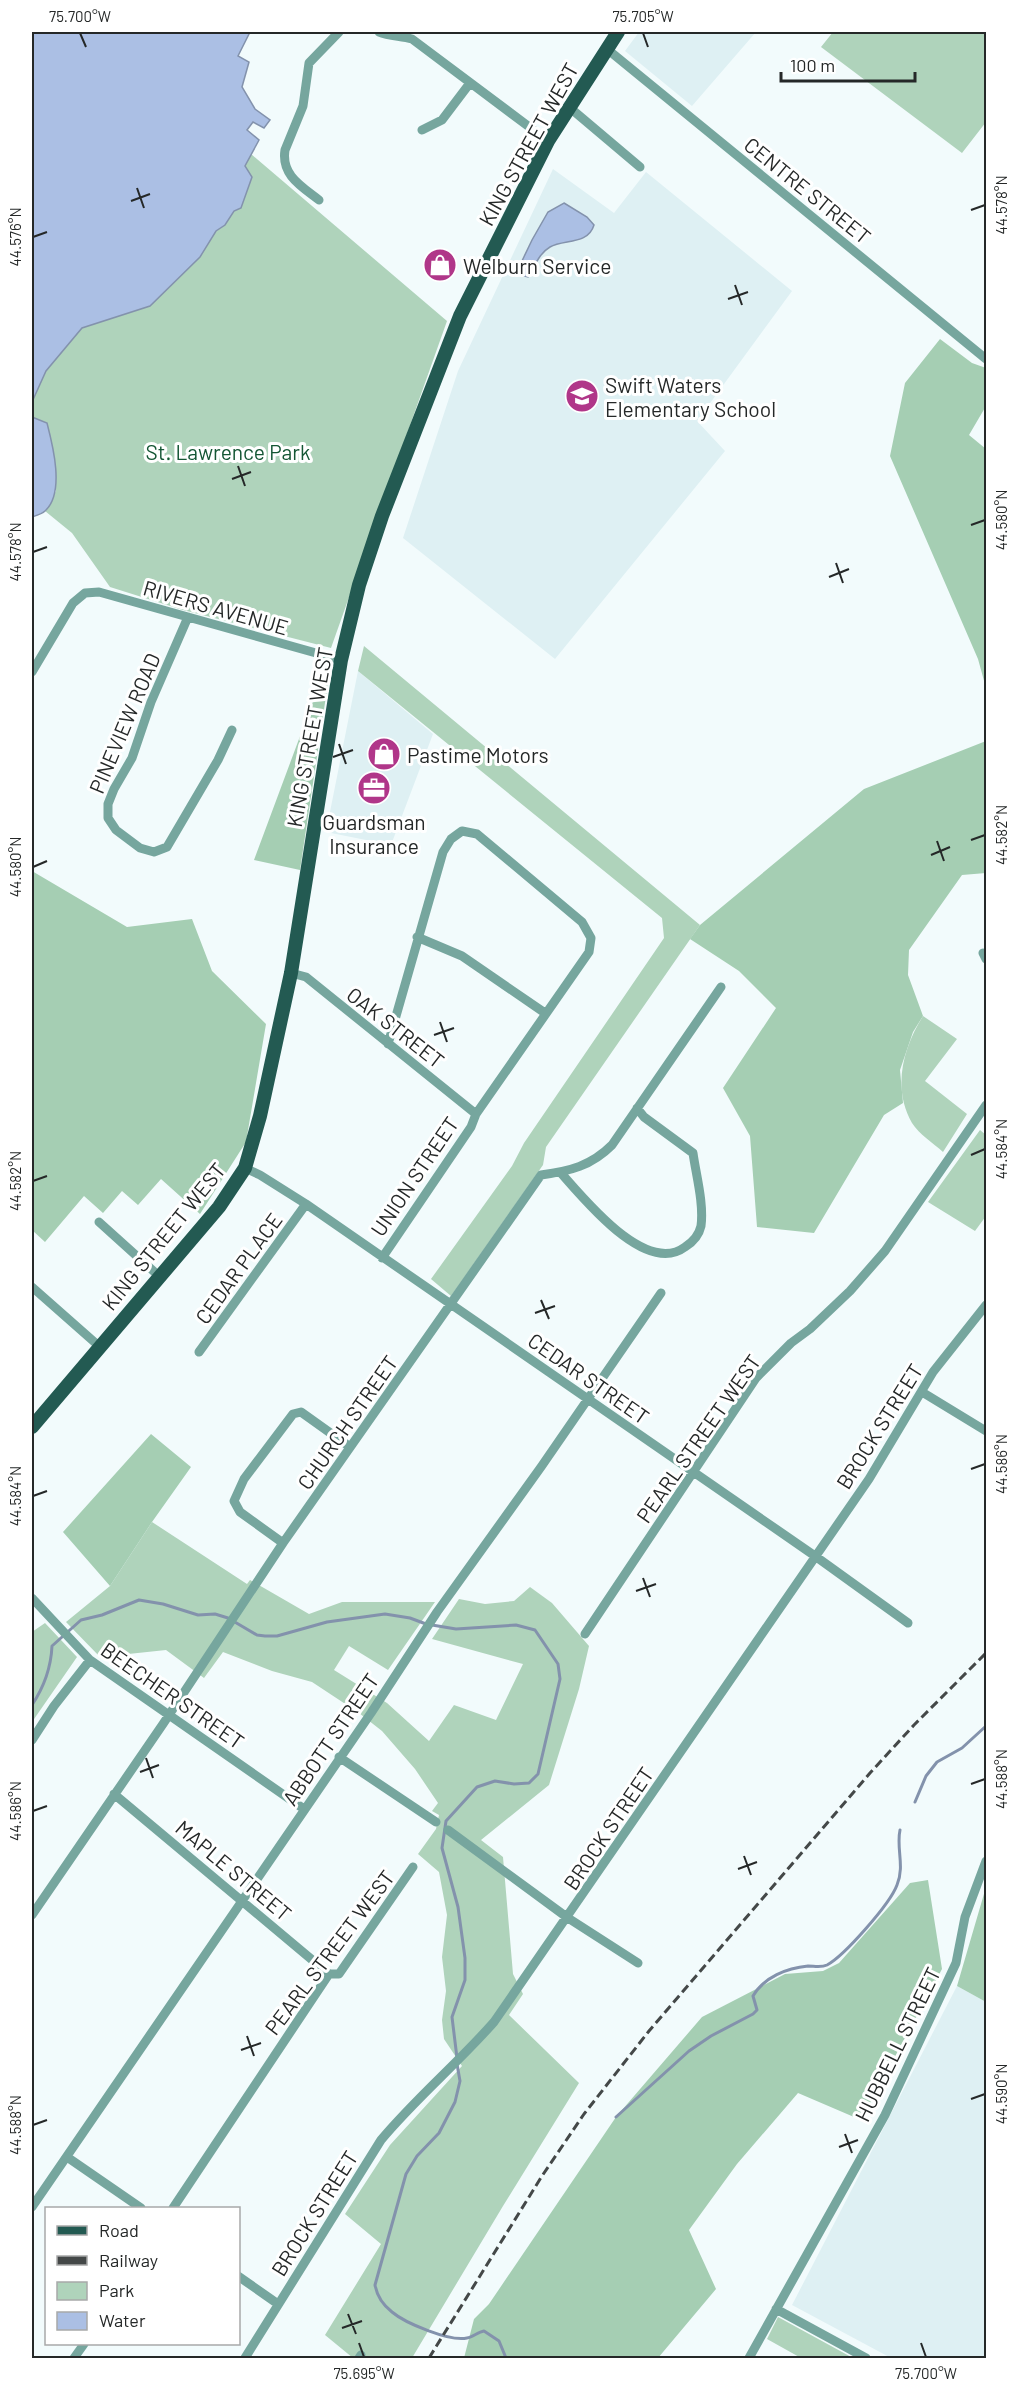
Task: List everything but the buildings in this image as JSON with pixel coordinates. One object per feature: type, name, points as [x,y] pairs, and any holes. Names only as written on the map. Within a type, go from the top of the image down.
[{"type":"main road","name":"KING STREET WEST","points":[[32,1424],[219,1207],[245,1168],[260,1116],[291,973],[342,660],[359,585],[378,528],[457,324],[548,141],[618,32]]},
{"type":"street","points":[[319,200],[290,176],[284,159],[285,150],[303,106],[309,63],[339,32]]},
{"type":"street","points":[[378,32],[412,39],[548,141]]},
{"type":"street","name":"CENTRE STREET","points":[[607,49],[987,359]]},
{"type":"street","points":[[422,130],[442,120],[470,83]]},
{"type":"street","points":[[569,107],[640,167]]},
{"type":"street","name":"RIVERS AVENUE","points":[[32,672],[73,603],[85,593],[99,592],[342,660]]},
{"type":"street","name":"PINEVIEW ROAD","points":[[188,617],[151,702],[132,758],[108,804],[108,818],[116,830],[140,848],[154,852],[167,847],[218,760],[232,730]]},
{"type":"street","name":"UNION STREET","points":[[382,1258],[471,1127],[476,1114],[589,952],[591,938],[582,922],[477,834],[462,831],[451,839],[443,852],[417,937]]},
{"type":"street","points":[[388,1044],[417,937],[462,956],[545,1013]]},
{"type":"street","name":"OAK STREET","points":[[291,973],[306,977],[476,1114]]},
{"type":"street","name":"CHURCH STREET","points":[[32,1915],[283,1543],[542,1175],[561,1173],[599,1159],[612,1145],[721,987]]},
{"type":"street","name":"PEARL STREET WEST","points":[[585,1634],[756,1378],[791,1343],[810,1329],[850,1291],[885,1251],[987,1105]]},
{"type":"street","points":[[561,1173],[598,1214],[640,1247],[654,1253],[669,1255],[683,1250],[694,1241],[701,1227],[693,1152],[644,1117],[636,1108]]},
{"type":"street","name":"CEDAR STREET","points":[[245,1168],[306,1204],[815,1556],[908,1623]]},
{"type":"street","name":"CEDAR PLACE","points":[[198,1352],[306,1204]]},
{"type":"street","points":[[99,1222],[160,1277]]},
{"type":"street","points":[[32,1287],[100,1347]]},
{"type":"street","name":"ABBOTT STREET","points":[[32,2207],[437,1611],[588,1399],[660,1293]]},
{"type":"street","name":"BROCK STREET","points":[[245,2358],[381,2140],[408,2107],[465,2054],[494,2022],[568,1918],[868,1479],[933,1372],[987,1305]]},
{"type":"street","points":[[922,1392],[987,1431]]},
{"type":"street","points":[[283,1543],[240,1512],[234,1501],[244,1479],[293,1414],[301,1412],[350,1447]]},
{"type":"street","name":"BEECHER STREET","points":[[32,1598],[90,1660],[304,1809]]},
{"type":"street","points":[[32,1740],[54,1706],[90,1660]]},
{"type":"street","points":[[339,1757],[436,1822]]},
{"type":"street","name":"MAPLE STREET","points":[[114,1794],[329,1974]]},
{"type":"street","points":[[448,1830],[568,1918],[638,1963]]},
{"type":"street","name":"HUBBELL STREET","points":[[749,2358],[890,2104],[956,1963],[965,1917],[987,1861]]},
{"type":"street","name":"PEARL STREET WEST","points":[[174,2207],[329,1974],[339,1974],[413,1868]]},
{"type":"street","points":[[67,2157],[140,2207]]},
{"type":"street","points":[[240,2277],[278,2304]]},
{"type":"street","points":[[776,2309],[866,2358]]},
{"type":"street","points":[[74,2358],[83,2345]]},
{"type":"shaded area","points":[[639,32],[756,32],[692,106],[625,51]]},
{"type":"shaded area","name":"Swift Waters Elementary School","points":[[553,169],[614,213],[646,172],[792,291],[697,421],[725,451],[555,659],[403,538],[458,371]]},
{"type":"shaded area","points":[[358,671],[433,734],[391,845],[326,832]]},
{"type":"shaded area","points":[[957,1986],[986,2002],[986,2358],[891,2358],[792,2305]]},
{"type":"green space","points":[[833,32],[986,32],[986,122],[962,153],[821,47]]},
{"type":"green space","name":"St. Lawrence Park","points":[[251,154],[447,321],[331,648],[183,610],[110,587],[72,533],[45,511],[56,491],[47,423],[32,417],[32,402],[46,371],[82,328],[150,306],[200,257],[216,231],[225,225],[234,211],[244,166]]},
{"type":"green space","points":[[940,339],[972,363],[986,368],[986,406],[969,435],[986,449],[986,688],[978,659],[890,456],[905,383]]},
{"type":"green space","points":[[364,646],[700,925],[546,1147],[543,1165],[451,1296],[431,1279],[512,1166],[524,1143],[664,938],[662,918],[358,671]]},
{"type":"green space","points":[[328,661],[329,676],[300,870],[254,860]]},
{"type":"green space","points":[[986,741],[986,873],[962,875],[909,950],[908,975],[923,1016],[913,1032],[900,1070],[903,1103],[884,1115],[814,1233],[757,1227],[750,1136],[723,1088],[776,1008],[739,971],[690,939],[700,925],[864,789]]},
{"type":"green space","points":[[32,871],[127,927],[192,919],[212,971],[266,1024],[246,1142],[200,1214],[161,1179],[138,1205],[122,1191],[103,1213],[84,1196],[45,1242],[32,1230]]},
{"type":"green space","points":[[923,1016],[957,1039],[925,1081],[967,1114],[943,1152],[922,1135],[912,1123],[902,1096],[902,1068],[905,1055]]},
{"type":"green space","points":[[980,1130],[986,1135],[986,1216],[975,1231],[928,1202]]},
{"type":"green space","points":[[151,1434],[191,1467],[110,1586],[63,1532]]},
{"type":"green space","points":[[152,1522],[247,1584],[250,1580],[309,1614],[342,1602],[435,1602],[388,1670],[349,1646],[334,1670],[387,1703],[429,1741],[454,1705],[496,1720],[523,1664],[432,1639],[459,1599],[485,1604],[514,1601],[530,1587],[552,1603],[589,1646],[579,1689],[549,1785],[481,1840],[503,1857],[513,1974],[523,1994],[509,2015],[579,2083],[412,2358],[353,2358],[325,2335],[381,2244],[345,2214],[390,2145],[462,2066],[444,2039],[442,2020],[446,1991],[442,1957],[447,1915],[439,1872],[418,1854],[436,1829],[439,1815],[432,1811],[438,1803],[415,1769],[382,1731],[312,1682],[272,1671],[223,1652],[204,1678],[166,1650],[100,1657],[66,1622],[110,1586]]},
{"type":"green space","points":[[45,1623],[77,1657],[32,1722],[32,1632]]},
{"type":"green space","points":[[928,1880],[942,1969],[861,2120],[798,2093],[737,2164],[689,2230],[716,2289],[658,2358],[464,2358],[474,2319],[489,2304],[616,2117],[702,2017],[785,1974],[823,1971],[839,1963],[910,1883]]},
{"type":"green space","points":[[986,1887],[986,2002],[957,1986]]},
{"type":"green space","points":[[778,2317],[853,2358],[801,2358],[767,2339]]},
{"type":"water","points":[[32,32],[250,32],[238,56],[249,62],[242,87],[255,109],[270,120],[264,128],[253,122],[247,130],[259,140],[245,166],[252,177],[241,208],[234,211],[225,225],[216,231],[200,257],[150,306],[82,328],[46,371],[32,402]]},
{"type":"water","points":[[564,203],[587,217],[594,225],[591,231],[581,239],[550,247],[540,257],[528,277],[524,276],[521,263],[532,240],[548,212]]},
{"type":"water","points":[[32,417],[47,423],[54,456],[56,481],[51,503],[44,512],[32,517]]},
{"type":"waterway","points":[[32,1705],[46,1677],[52,1646],[81,1620],[102,1615],[139,1600],[163,1604],[198,1615],[215,1614],[228,1618],[257,1635],[265,1636],[277,1636],[327,1622],[385,1614],[456,1629],[516,1625],[535,1630],[558,1664],[560,1679],[538,1774],[529,1783],[514,1784],[495,1781],[477,1787],[446,1821],[442,1848],[458,1907],[465,1958],[465,1980],[452,2017],[457,2058]]},
{"type":"waterway","points":[[915,1802],[926,1776],[937,1762],[962,1748],[986,1726]]},
{"type":"waterway","points":[[616,2117],[689,2051],[711,2036],[753,2014],[757,2010],[753,1996],[763,1984],[792,1969],[827,1965],[855,1941],[886,1904],[897,1885],[900,1871],[900,1830]]},
{"type":"waterway","points":[[457,2064],[460,2081],[455,2102],[439,2133],[417,2156],[406,2174],[375,2285],[379,2297],[386,2306],[407,2321],[428,2331],[450,2337],[469,2337],[484,2331],[499,2341],[506,2358]]},
{"type":"railway","points":[[429,2358],[542,2176],[584,2114],[649,2031],[870,1773],[986,1653]]},
{"type":"place","name":"Welburn Service","points":[[440,265]]},
{"type":"place","name":"Swift Waters Elementary School","points":[[582,396]]},
{"type":"place","name":"Pastime Motors","points":[[384,754]]},
{"type":"place","name":"Guardsman Insurance","points":[[374,788]]}]
